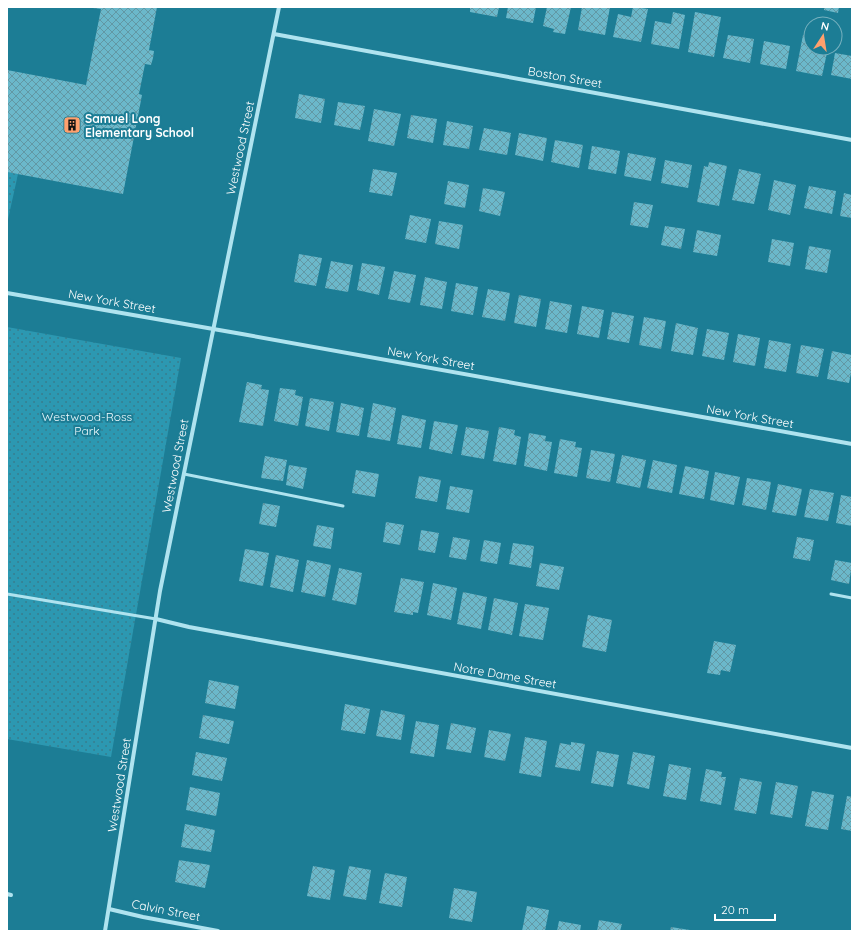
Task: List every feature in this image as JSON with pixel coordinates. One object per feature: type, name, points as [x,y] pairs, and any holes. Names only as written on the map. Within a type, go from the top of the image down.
[{"type":"street","name":"Westwood Street","points":[[105,931],[162,583],[279,7]]},
{"type":"street","name":"Boston Street","points":[[274,34],[852,140]]},
{"type":"street","name":"New York Street","points":[[7,293],[852,444]]},
{"type":"street","name":"Notre Dame Street","points":[[156,619],[189,627],[852,748]]},
{"type":"street","name":"Calvin Street","points":[[109,909],[218,931]]},
{"type":"lane","points":[[184,474],[343,506]]},
{"type":"lane","points":[[7,594],[156,619]]},
{"type":"lane","points":[[831,594],[852,598]]},
{"type":"green space","points":[[7,172],[18,174],[7,224]]},
{"type":"green space","name":"Westwood-Ross Park","points":[[7,327],[181,358],[111,757],[7,739]]},
{"type":"building","name":"Samuel Long Elementary School","points":[[93,7],[157,7],[149,50],[154,51],[153,58],[151,65],[145,64],[139,94],[142,95],[123,194],[7,172],[7,70],[86,85],[101,9]]},
{"type":"building","points":[[470,7],[499,7],[497,17],[470,12]]},
{"type":"building","points":[[508,7],[536,7],[533,23],[506,18]]},
{"type":"building","points":[[547,7],[571,7],[565,34],[553,32],[554,29],[543,26]]},
{"type":"building","points":[[582,7],[610,7],[605,35],[578,30]]},
{"type":"building","points":[[633,7],[648,9],[641,42],[613,37],[618,14],[631,17]]},
{"type":"building","points":[[824,7],[839,7],[838,13],[824,10]]},
{"type":"building","points":[[673,12],[685,15],[679,49],[651,44],[655,21],[671,24]]},
{"type":"building","points":[[695,12],[721,17],[714,57],[688,52]]},
{"type":"building","points":[[728,35],[754,39],[750,63],[723,58]]},
{"type":"building","points":[[803,35],[803,56],[826,56],[822,76],[796,71]]},
{"type":"building","points":[[764,41],[790,46],[786,69],[760,64]]},
{"type":"building","points":[[843,54],[852,56],[852,79],[831,75],[834,56],[843,56]]},
{"type":"building","points":[[299,94],[325,99],[321,123],[295,118]]},
{"type":"building","points":[[338,102],[365,106],[360,130],[334,125]]},
{"type":"building","points":[[374,109],[401,114],[394,146],[368,141]]},
{"type":"building","points":[[411,115],[437,119],[433,143],[407,138]]},
{"type":"building","points":[[447,121],[473,126],[469,149],[443,145]]},
{"type":"building","points":[[484,128],[511,133],[507,155],[479,150]]},
{"type":"building","points":[[519,133],[547,138],[543,161],[515,155]]},
{"type":"building","points":[[555,140],[583,145],[579,168],[551,162]]},
{"type":"building","points":[[592,146],[620,151],[616,174],[588,169]]},
{"type":"building","points":[[628,153],[656,158],[651,181],[624,176]]},
{"type":"building","points":[[665,160],[692,165],[688,188],[661,183]]},
{"type":"building","points":[[709,162],[727,166],[719,206],[697,202],[704,166],[708,167]]},
{"type":"building","points":[[373,169],[397,173],[392,196],[369,192]]},
{"type":"building","points":[[739,169],[761,174],[754,204],[732,200]]},
{"type":"building","points":[[774,180],[796,185],[790,215],[768,210]]},
{"type":"building","points":[[448,181],[469,185],[465,208],[444,204]]},
{"type":"building","points":[[809,186],[836,191],[832,214],[804,208]]},
{"type":"building","points":[[483,188],[505,192],[500,216],[479,211]]},
{"type":"building","points":[[844,193],[852,195],[852,218],[840,216]]},
{"type":"building","points":[[634,202],[653,205],[648,228],[630,225]]},
{"type":"building","points":[[410,215],[431,219],[426,243],[405,239]]},
{"type":"building","points":[[439,221],[463,225],[459,249],[435,244]]},
{"type":"building","points":[[665,226],[685,229],[681,249],[661,245]]},
{"type":"building","points":[[697,230],[721,235],[717,256],[693,252]]},
{"type":"building","points":[[772,239],[794,243],[790,266],[768,262]]},
{"type":"building","points":[[809,246],[831,250],[827,273],[805,269]]},
{"type":"building","points":[[299,254],[322,258],[316,286],[294,282]]},
{"type":"building","points":[[331,261],[353,265],[348,292],[325,288]]},
{"type":"building","points":[[362,263],[385,267],[379,295],[357,290]]},
{"type":"building","points":[[394,271],[416,275],[410,303],[388,299]]},
{"type":"building","points":[[425,277],[447,282],[442,309],[420,305]]},
{"type":"building","points":[[456,283],[478,287],[473,315],[451,311]]},
{"type":"building","points":[[488,289],[510,293],[505,321],[482,317]]},
{"type":"building","points":[[519,295],[541,299],[536,327],[514,323]]},
{"type":"building","points":[[550,301],[572,305],[567,333],[545,329]]},
{"type":"building","points":[[582,306],[604,310],[599,338],[577,334]]},
{"type":"building","points":[[612,312],[634,316],[629,343],[607,339]]},
{"type":"building","points":[[644,317],[666,321],[661,349],[639,345]]},
{"type":"building","points":[[676,323],[698,328],[693,355],[671,351]]},
{"type":"building","points":[[707,329],[729,333],[724,360],[702,356]]},
{"type":"building","points":[[738,334],[760,338],[755,366],[733,362]]},
{"type":"building","points":[[769,340],[791,344],[786,372],[764,368]]},
{"type":"building","points":[[801,345],[824,349],[818,377],[796,373]]},
{"type":"building","points":[[832,351],[852,355],[852,368],[849,383],[827,379]]},
{"type":"building","points":[[247,382],[262,385],[261,389],[269,390],[263,426],[239,422]]},
{"type":"building","points":[[280,388],[296,390],[295,395],[303,397],[298,426],[274,421]]},
{"type":"building","points":[[310,398],[334,402],[329,431],[305,426]]},
{"type":"building","points":[[341,403],[364,408],[359,436],[336,432]]},
{"type":"building","points":[[373,403],[396,408],[390,441],[367,437]]},
{"type":"building","points":[[402,415],[426,420],[421,448],[397,444]]},
{"type":"building","points":[[434,421],[458,425],[452,454],[429,449]]},
{"type":"building","points":[[466,427],[489,431],[484,459],[461,455]]},
{"type":"building","points":[[499,427],[515,430],[514,435],[521,437],[516,465],[493,461]]},
{"type":"building","points":[[529,433],[546,436],[545,441],[552,442],[547,471],[524,466]]},
{"type":"building","points":[[560,439],[576,442],[575,447],[582,448],[577,477],[554,473]]},
{"type":"building","points":[[591,450],[615,454],[610,482],[586,478]]},
{"type":"building","points":[[622,455],[646,460],[640,488],[616,483]]},
{"type":"building","points":[[265,456],[287,460],[283,481],[261,478]]},
{"type":"building","points":[[653,460],[677,465],[672,493],[647,488]]},
{"type":"building","points":[[289,465],[307,468],[303,489],[286,485]]},
{"type":"building","points":[[685,466],[709,471],[704,499],[679,494]]},
{"type":"building","points":[[356,470],[379,474],[375,497],[352,493]]},
{"type":"building","points":[[715,472],[740,477],[734,505],[710,500]]},
{"type":"building","points":[[419,476],[441,480],[437,502],[415,498]]},
{"type":"building","points":[[747,478],[771,482],[766,510],[742,505]]},
{"type":"building","points":[[778,484],[802,489],[796,516],[772,512]]},
{"type":"building","points":[[450,486],[473,490],[469,513],[446,509]]},
{"type":"building","points":[[810,489],[834,493],[828,521],[804,517]]},
{"type":"building","points":[[841,495],[852,497],[852,526],[836,523]]},
{"type":"building","points":[[263,503],[280,506],[276,527],[259,524]]},
{"type":"building","points":[[386,522],[404,525],[400,545],[383,542]]},
{"type":"building","points":[[317,525],[334,528],[331,549],[313,546]]},
{"type":"building","points":[[421,530],[439,533],[435,553],[418,550]]},
{"type":"building","points":[[453,537],[470,540],[466,560],[449,557]]},
{"type":"building","points":[[797,537],[814,540],[810,561],[793,558]]},
{"type":"building","points":[[484,540],[501,543],[497,564],[480,561]]},
{"type":"building","points":[[513,543],[534,546],[531,568],[509,564]]},
{"type":"building","points":[[245,549],[269,553],[263,586],[239,581]]},
{"type":"building","points":[[276,555],[299,560],[293,592],[270,587]]},
{"type":"building","points":[[307,560],[331,565],[325,597],[301,592]]},
{"type":"building","points":[[835,560],[852,563],[849,584],[831,580]]},
{"type":"building","points":[[540,563],[564,567],[559,590],[536,586]]},
{"type":"building","points":[[339,568],[362,573],[356,605],[332,600]]},
{"type":"building","points":[[401,578],[424,582],[418,613],[413,612],[413,615],[394,612]]},
{"type":"building","points":[[433,583],[457,588],[451,620],[427,615]]},
{"type":"building","points":[[463,592],[487,597],[481,629],[457,624]]},
{"type":"building","points":[[494,598],[518,603],[512,635],[488,630]]},
{"type":"building","points":[[525,604],[549,608],[543,640],[519,636]]},
{"type":"building","points":[[588,615],[612,620],[606,652],[582,647]]},
{"type":"building","points":[[714,641],[736,645],[730,672],[721,670],[720,675],[707,673]]},
{"type":"building","points":[[209,680],[239,686],[235,709],[205,703]]},
{"type":"building","points":[[345,704],[370,709],[365,734],[341,730]]},
{"type":"building","points":[[381,710],[405,715],[401,740],[376,736]]},
{"type":"building","points":[[203,715],[234,721],[229,744],[199,738]]},
{"type":"building","points":[[416,721],[439,725],[434,757],[410,753]]},
{"type":"building","points":[[451,723],[476,728],[471,753],[446,749]]},
{"type":"building","points":[[489,730],[511,734],[505,761],[484,757]]},
{"type":"building","points":[[525,737],[547,741],[541,777],[519,773]]},
{"type":"building","points":[[571,742],[585,744],[580,771],[555,767],[560,743],[571,745]]},
{"type":"building","points":[[597,751],[619,755],[613,787],[591,783]]},
{"type":"building","points":[[196,752],[227,758],[222,781],[192,775]]},
{"type":"building","points":[[633,752],[655,756],[649,789],[627,784]]},
{"type":"building","points":[[669,764],[691,768],[686,800],[663,796]]},
{"type":"building","points":[[706,769],[722,772],[721,777],[726,777],[721,805],[700,801]]},
{"type":"building","points":[[740,778],[762,782],[756,814],[734,810]]},
{"type":"building","points":[[776,782],[798,786],[792,818],[770,814]]},
{"type":"building","points":[[190,787],[220,793],[216,816],[186,810]]},
{"type":"building","points":[[812,791],[834,795],[828,830],[805,826]]},
{"type":"building","points":[[847,796],[852,797],[852,831],[841,829]]},
{"type":"building","points":[[185,824],[215,830],[211,852],[181,847]]},
{"type":"building","points":[[179,860],[210,865],[205,888],[175,882]]},
{"type":"building","points":[[313,866],[335,870],[330,900],[307,896]]},
{"type":"building","points":[[349,866],[371,870],[366,900],[343,896]]},
{"type":"building","points":[[385,873],[407,877],[402,907],[379,903]]},
{"type":"building","points":[[454,888],[477,892],[472,922],[449,918]]},
{"type":"building","points":[[527,906],[549,910],[545,931],[522,931]]},
{"type":"building","points":[[599,920],[622,924],[620,931],[597,931]]},
{"type":"building","points":[[559,921],[581,925],[580,931],[557,931]]},
{"type":"building","points":[[671,927],[690,930],[690,931],[670,931]]},
{"type":"place","name":"Samuel Long Elementary School","points":[[72,125]]}]
